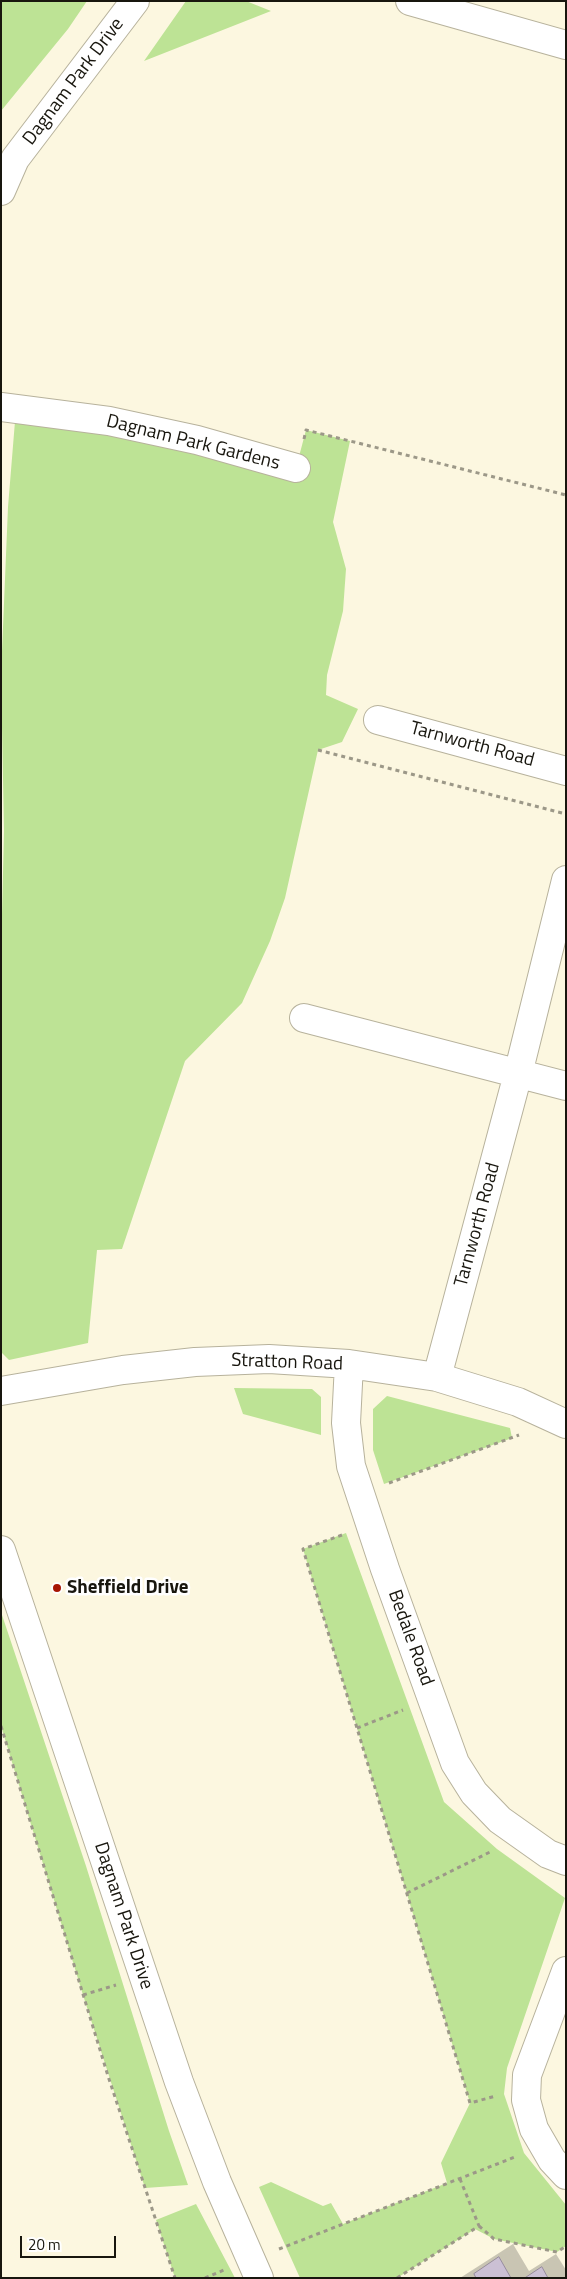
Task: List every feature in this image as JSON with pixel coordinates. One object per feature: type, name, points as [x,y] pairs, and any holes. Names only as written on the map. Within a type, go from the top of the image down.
[{"type":"street","name":"Dagnam Park Drive","points":[[1,190],[14,159],[135,1]]},
{"type":"street","points":[[410,1],[566,45]]},
{"type":"street","name":"Dagnam Park Gardens","points":[[1,407],[109,421],[197,440],[296,468]]},
{"type":"street","name":"Tarnworth Road","points":[[378,720],[566,770]]},
{"type":"street","name":"Tarnworth Road","points":[[437,1377],[518,1074],[566,880]]},
{"type":"street","points":[[304,1018],[566,1086]]},
{"type":"street","name":"Stratton Road","points":[[1,1390],[123,1370],[195,1362],[269,1359],[349,1364],[437,1377],[518,1402],[563,1422]]},
{"type":"street","name":"Bedale Road","points":[[349,1364],[346,1423],[352,1466],[370,1524],[455,1763],[474,1793],[500,1820],[548,1854],[566,1862]]},
{"type":"street","name":"Dagnam Park Drive","points":[[1,1550],[176,2073],[217,2182],[255,2269]]},
{"type":"street","points":[[566,1971],[527,2075],[526,2100],[534,2129],[552,2160],[566,2175]]},
{"type":"path","points":[[296,468],[306,430],[566,495]]},
{"type":"path","points":[[318,750],[566,814]]},
{"type":"path","points":[[360,1493],[563,1422]]},
{"type":"path","points":[[370,1524],[303,1549],[470,2103],[527,2088]]},
{"type":"path","points":[[357,1728],[432,1700]]},
{"type":"path","points":[[1,1726],[108,2076],[175,2278]]},
{"type":"path","points":[[407,1893],[523,1836]]},
{"type":"path","points":[[255,2269],[460,2178],[544,2146]]},
{"type":"path","points":[[460,2178],[479,2226],[494,2240],[557,2252],[566,2246]]},
{"type":"path","points":[[397,2278],[479,2226]]},
{"type":"green space","points":[[1,1],[87,1],[68,29],[1,111]]},
{"type":"green space","points":[[186,1],[246,1],[271,11],[144,61]]},
{"type":"green space","points":[[16,409],[296,468],[306,430],[350,441],[333,522],[346,569],[343,611],[327,675],[326,695],[358,709],[342,742],[318,750],[285,898],[270,941],[242,1003],[185,1061],[122,1249],[97,1250],[88,1343],[9,1360],[1,1352],[1,956],[4,831],[1,675],[8,507]]},
{"type":"green space","points":[[234,1388],[312,1389],[321,1397],[321,1435],[243,1414]]},
{"type":"green space","points":[[387,1396],[510,1428],[512,1438],[384,1484],[373,1450],[373,1409]]},
{"type":"green space","points":[[346,1533],[444,1802],[497,1849],[565,1898],[507,2068],[504,2094],[524,2153],[566,2205],[566,2246],[557,2252],[494,2239],[475,2229],[397,2278],[300,2278],[259,2187],[271,2182],[323,2206],[331,2203],[343,2224],[447,2183],[441,2163],[470,2103],[303,1549]]},
{"type":"green space","points":[[1,1612],[86,1866],[169,2131],[188,2185],[145,2188],[83,1995],[1,1726]]},
{"type":"green space","points":[[196,2204],[235,2278],[175,2278],[156,2220]]},
{"type":"building","points":[[499,2257],[511,2278],[476,2278],[474,2274]]},
{"type":"building","points":[[542,2267],[548,2278],[525,2278]]},
{"type":"place","name":"Sheffield Drive","points":[[57,1588]]}]
